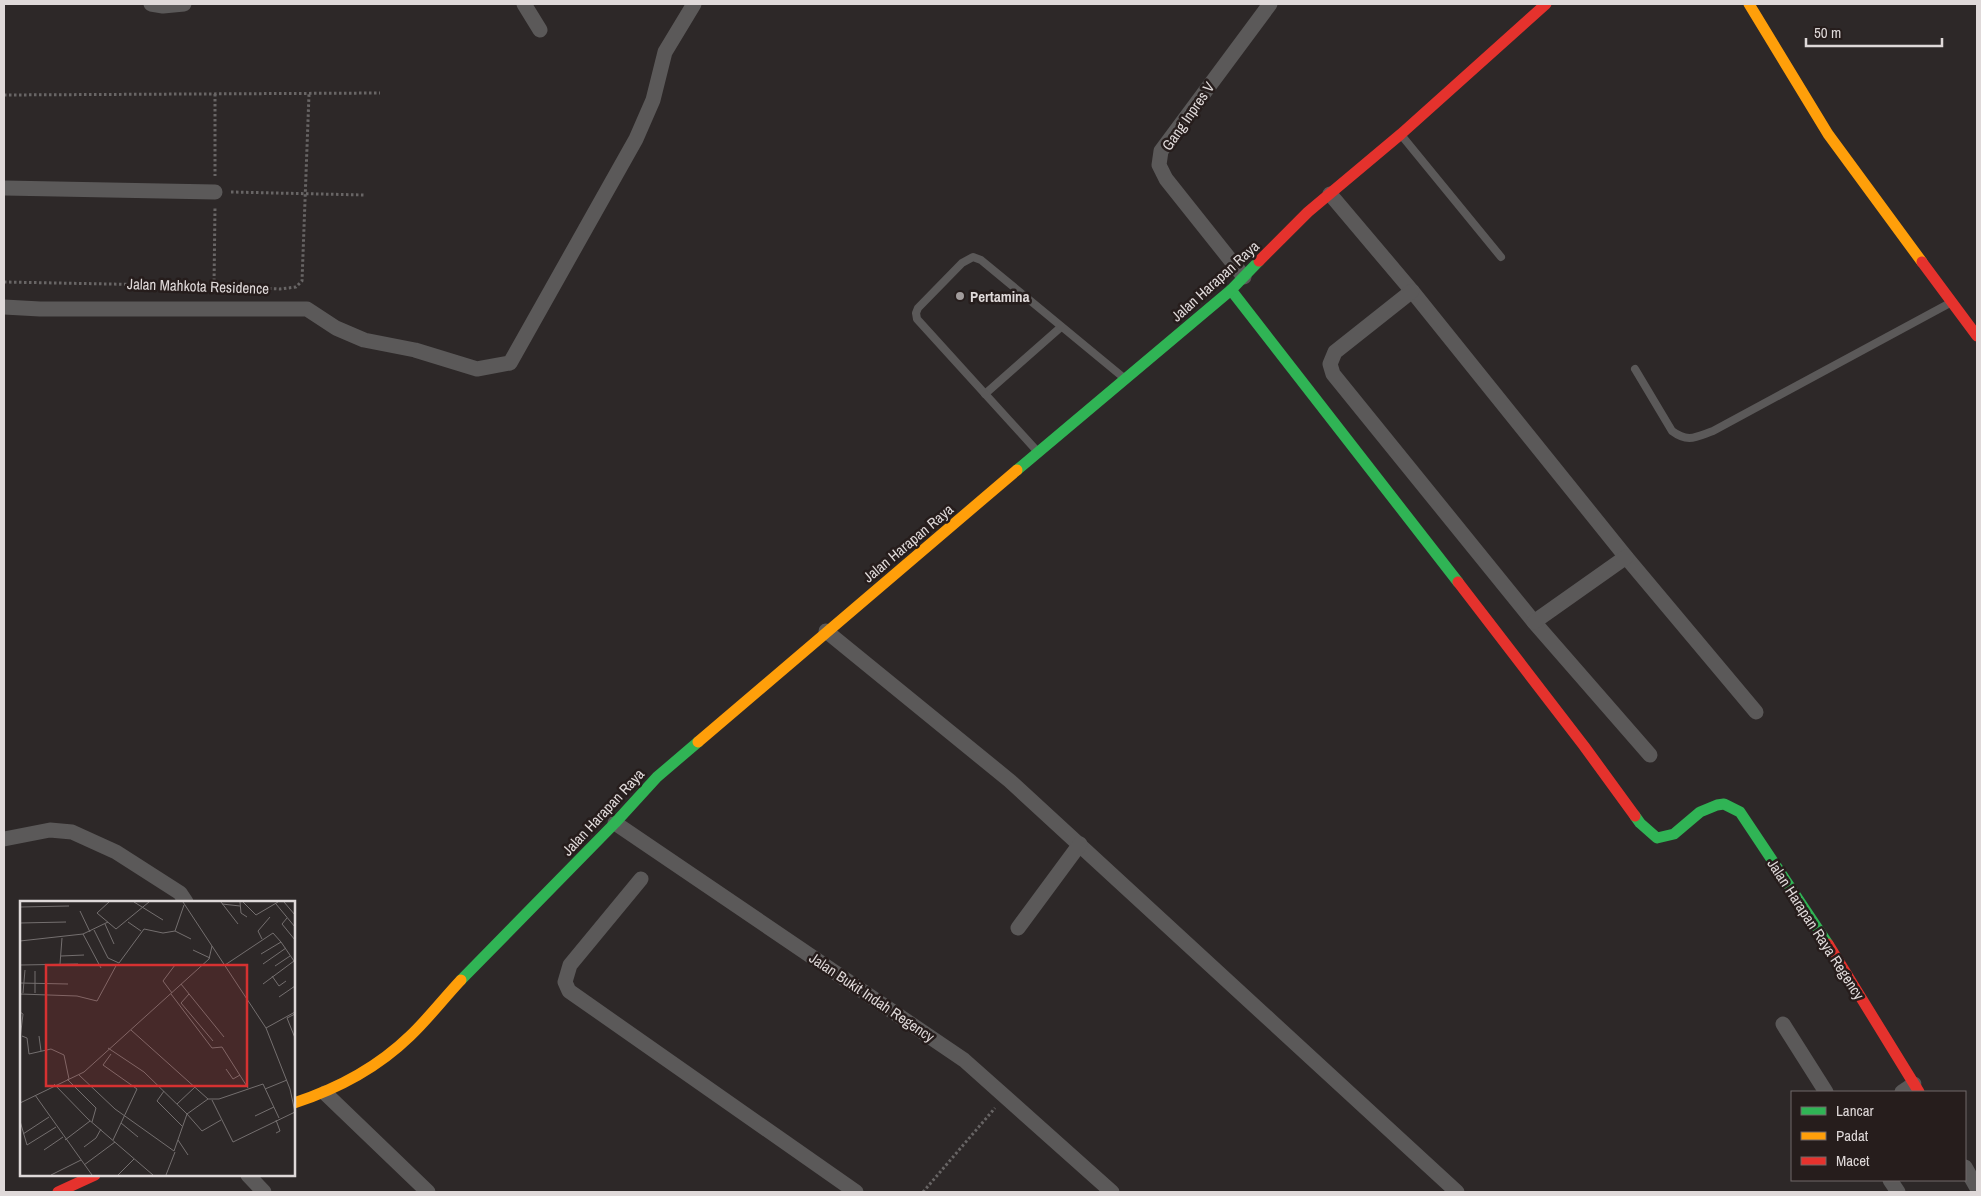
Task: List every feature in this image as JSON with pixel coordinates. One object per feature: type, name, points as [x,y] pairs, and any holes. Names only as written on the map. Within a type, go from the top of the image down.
[{"type":"main road","name":"Jalan Harapan Raya","points":[[295,1103],[325,1092],[363,1073],[409,1037],[471,969],[616,823],[657,777],[826,631],[1232,290],[1308,212],[1401,134],[1546,4]]},
{"type":"main road","points":[[1753,5],[1828,134],[1977,336]]},
{"type":"main road","name":"Jalan Harapan Raya Regency","points":[[1232,290],[1406,513],[1584,746],[1640,823],[1657,838],[1674,834],[1700,812],[1724,804],[1740,812],[1850,978],[1912,1089]]},
{"type":"main road","points":[[58,1192],[89,1177]]},
{"type":"street","points":[[151,4],[164,6],[184,4]]},
{"type":"street","points":[[524,4],[540,30]]},
{"type":"street","points":[[4,307],[40,309],[307,309],[336,328],[364,340],[415,350],[477,369],[510,363],[636,139],[653,100],[665,52],[694,4]]},
{"type":"street","name":"Gang Inpres V","points":[[1244,277],[1166,179],[1159,165],[1161,151],[1270,4]]},
{"type":"street","points":[[4,188],[215,192]]},
{"type":"street","points":[[1330,194],[1412,291],[1626,557],[1756,712]]},
{"type":"street","points":[[1412,291],[1335,352],[1330,364],[1333,374],[1534,622],[1650,755]]},
{"type":"street","points":[[1534,622],[1626,557]]},
{"type":"street","points":[[826,631],[983,757],[1080,844],[1456,1192]]},
{"type":"street","name":"Jalan Bukit Indah Regency","points":[[616,823],[964,1060],[1112,1192]]},
{"type":"street","points":[[4,839],[50,830],[72,832],[116,852],[180,893],[185,901]]},
{"type":"street","points":[[1018,928],[1080,844]]},
{"type":"street","points":[[641,879],[570,965],[565,982],[569,991],[856,1192]]},
{"type":"street","points":[[1783,1024],[1825,1091]]},
{"type":"street","points":[[325,1092],[428,1192]]},
{"type":"street","points":[[1966,1169],[1977,1188]]},
{"type":"street","points":[[249,1176],[264,1192]]},
{"type":"street","points":[[89,1177],[94,1192]]},
{"type":"street","points":[[1891,1181],[1898,1192]]},
{"type":"lane","points":[[1401,134],[1500,257]]},
{"type":"lane","points":[[1038,453],[918,319],[916,313],[918,308],[962,264],[973,257],[981,260],[1126,379]]},
{"type":"lane","points":[[1635,369],[1672,430],[1680,437],[1690,439],[1713,430],[1951,302]]},
{"type":"lane","points":[[985,394],[1061,327]]},
{"type":"path","points":[[4,95],[380,93]]},
{"type":"path","name":"Jalan Mahkota Residence","points":[[4,282],[280,289],[296,287],[302,281],[307,194],[309,94]]},
{"type":"path","points":[[215,192],[364,195]]},
{"type":"path","points":[[923,1192],[1005,1096]]},
{"type":"traffic: fast","points":[[1017,470],[1231,290],[1259,261]]},
{"type":"traffic: fast","points":[[1231,290],[1458,582]]},
{"type":"traffic: fast","points":[[461,980],[615,823],[657,777],[698,742]]},
{"type":"traffic: fast","points":[[1635,816],[1657,838],[1674,834],[1700,812],[1717,805],[1724,804],[1740,812],[1828,944]]},
{"type":"traffic: slow","points":[[1749,4],[1828,134],[1922,262]]},
{"type":"traffic: slow","points":[[698,742],[1017,470]]},
{"type":"traffic: slow","points":[[295,1103],[341,1084],[384,1058],[417,1029],[461,980]]},
{"type":"traffic: jam","points":[[1259,261],[1308,212],[1401,134],[1546,4]]},
{"type":"traffic: jam","points":[[1922,262],[1977,336]]},
{"type":"traffic: jam","points":[[1458,582],[1584,746],[1635,816]]},
{"type":"traffic: jam","points":[[1828,944],[1918,1091]]},
{"type":"traffic: jam","points":[[58,1192],[93,1176]]},
{"type":"place","name":"Pertamina","points":[[960,296]]}]
